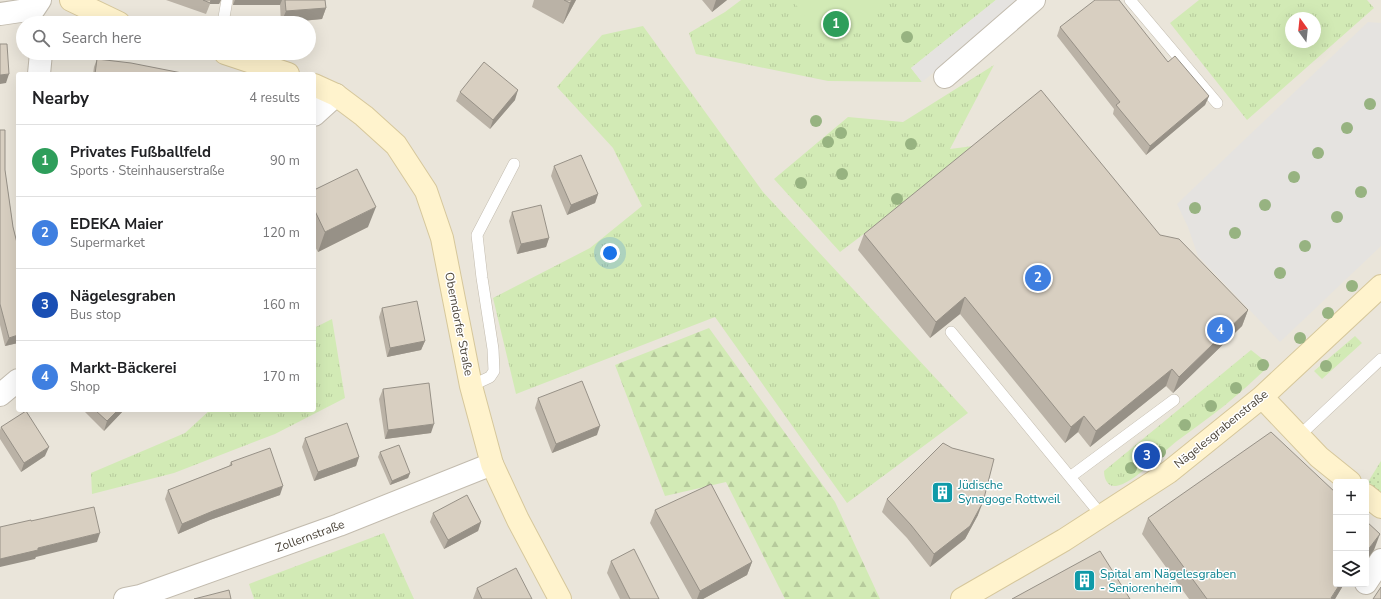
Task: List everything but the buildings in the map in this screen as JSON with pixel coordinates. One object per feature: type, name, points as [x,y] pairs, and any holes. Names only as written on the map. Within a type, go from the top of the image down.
[{"type":"street","points":[[0,14],[34,9],[40,0]]},
{"type":"street","points":[[71,0],[104,16]]},
{"type":"street","points":[[946,77],[1034,0]]},
{"type":"street","points":[[39,72],[40,60]]},
{"type":"street","points":[[246,60],[282,72]]},
{"type":"street","name":"Oberndorfer Straße","points":[[316,86],[336,95],[364,116],[396,145],[426,191],[442,238],[471,386],[492,464],[518,520],[560,599]]},
{"type":"street","points":[[316,113],[336,95]]},
{"type":"street","name":"Nägelesgrabenstraße","points":[[962,599],[1064,540],[1169,472],[1262,397],[1381,286]]},
{"type":"street","points":[[0,395],[16,382]]},
{"type":"street","points":[[1262,397],[1319,457],[1346,479]]},
{"type":"street","name":"Zollernstraße","points":[[125,599],[140,596],[339,525],[492,464]]},
{"type":"street","points":[[1369,497],[1381,507]]},
{"type":"street","points":[[1369,579],[1381,560]]},
{"type":"street","points":[[1356,599],[1364,587]]},
{"type":"lane","points":[[224,16],[226,0]]},
{"type":"lane","points":[[1130,0],[1217,103]]},
{"type":"lane","points":[[471,386],[490,377],[494,371],[493,349],[477,235],[514,164]]},
{"type":"lane","points":[[951,332],[1102,516]]},
{"type":"lane","points":[[1299,436],[1381,359]]},
{"type":"lane","points":[[1070,477],[1174,400]]},
{"type":"shaded area","points":[[0,0],[1381,0],[1381,599],[0,599]]},
{"type":"shaded area","points":[[996,0],[1023,0],[922,82],[911,68]]},
{"type":"shaded area","points":[[1368,22],[1381,23],[1381,246],[1280,342],[1198,256],[1188,227],[1177,204]]},
{"type":"green space","points":[[741,0],[996,0],[911,68],[922,82],[828,81],[696,54],[689,33],[725,12]]},
{"type":"green space","points":[[792,0],[891,0],[831,48]]},
{"type":"green space","points":[[1199,0],[1367,0],[1374,8],[1247,120],[1170,23]]},
{"type":"green space","points":[[643,26],[763,192],[968,413],[847,503],[715,317],[516,394],[493,298],[590,248],[642,206],[613,148],[557,87],[602,35]]},
{"type":"green space","points":[[994,65],[950,149],[981,145],[840,252],[774,179],[848,117],[903,122]]},
{"type":"green space","points":[[332,319],[345,398],[275,434],[174,473],[92,494],[91,473],[185,433],[208,412],[316,412],[316,327]]},
{"type":"green space","points":[[709,328],[835,502],[880,599],[785,599],[726,482],[665,496],[615,365]]},
{"type":"green space","points":[[1355,336],[1362,343],[1322,379],[1314,371]]},
{"type":"green space","points":[[1251,350],[1270,365],[1230,401],[1177,441],[1131,480],[1116,486],[1108,484],[1105,479],[1104,471]]},
{"type":"green space","points":[[1381,461],[1381,493],[1369,483]]},
{"type":"green space","points":[[384,533],[414,599],[254,599],[249,584]]},
{"type":"place","name":"Privates Fußballfeld","points":[[836,24]]},
{"type":"place","name":"EDEKA Maier","points":[[1038,278]]},
{"type":"place","name":"Markt-Bäckerei","points":[[1220,330]]},
{"type":"place","name":"Nägelesgraben","points":[[1147,456]]},
{"type":"place","name":"Jüdische Synagoge Rottweil","points":[[943,492]]},
{"type":"place","name":"Spital am Nägelesgraben - Seniorenheim","points":[[1085,581]]}]
